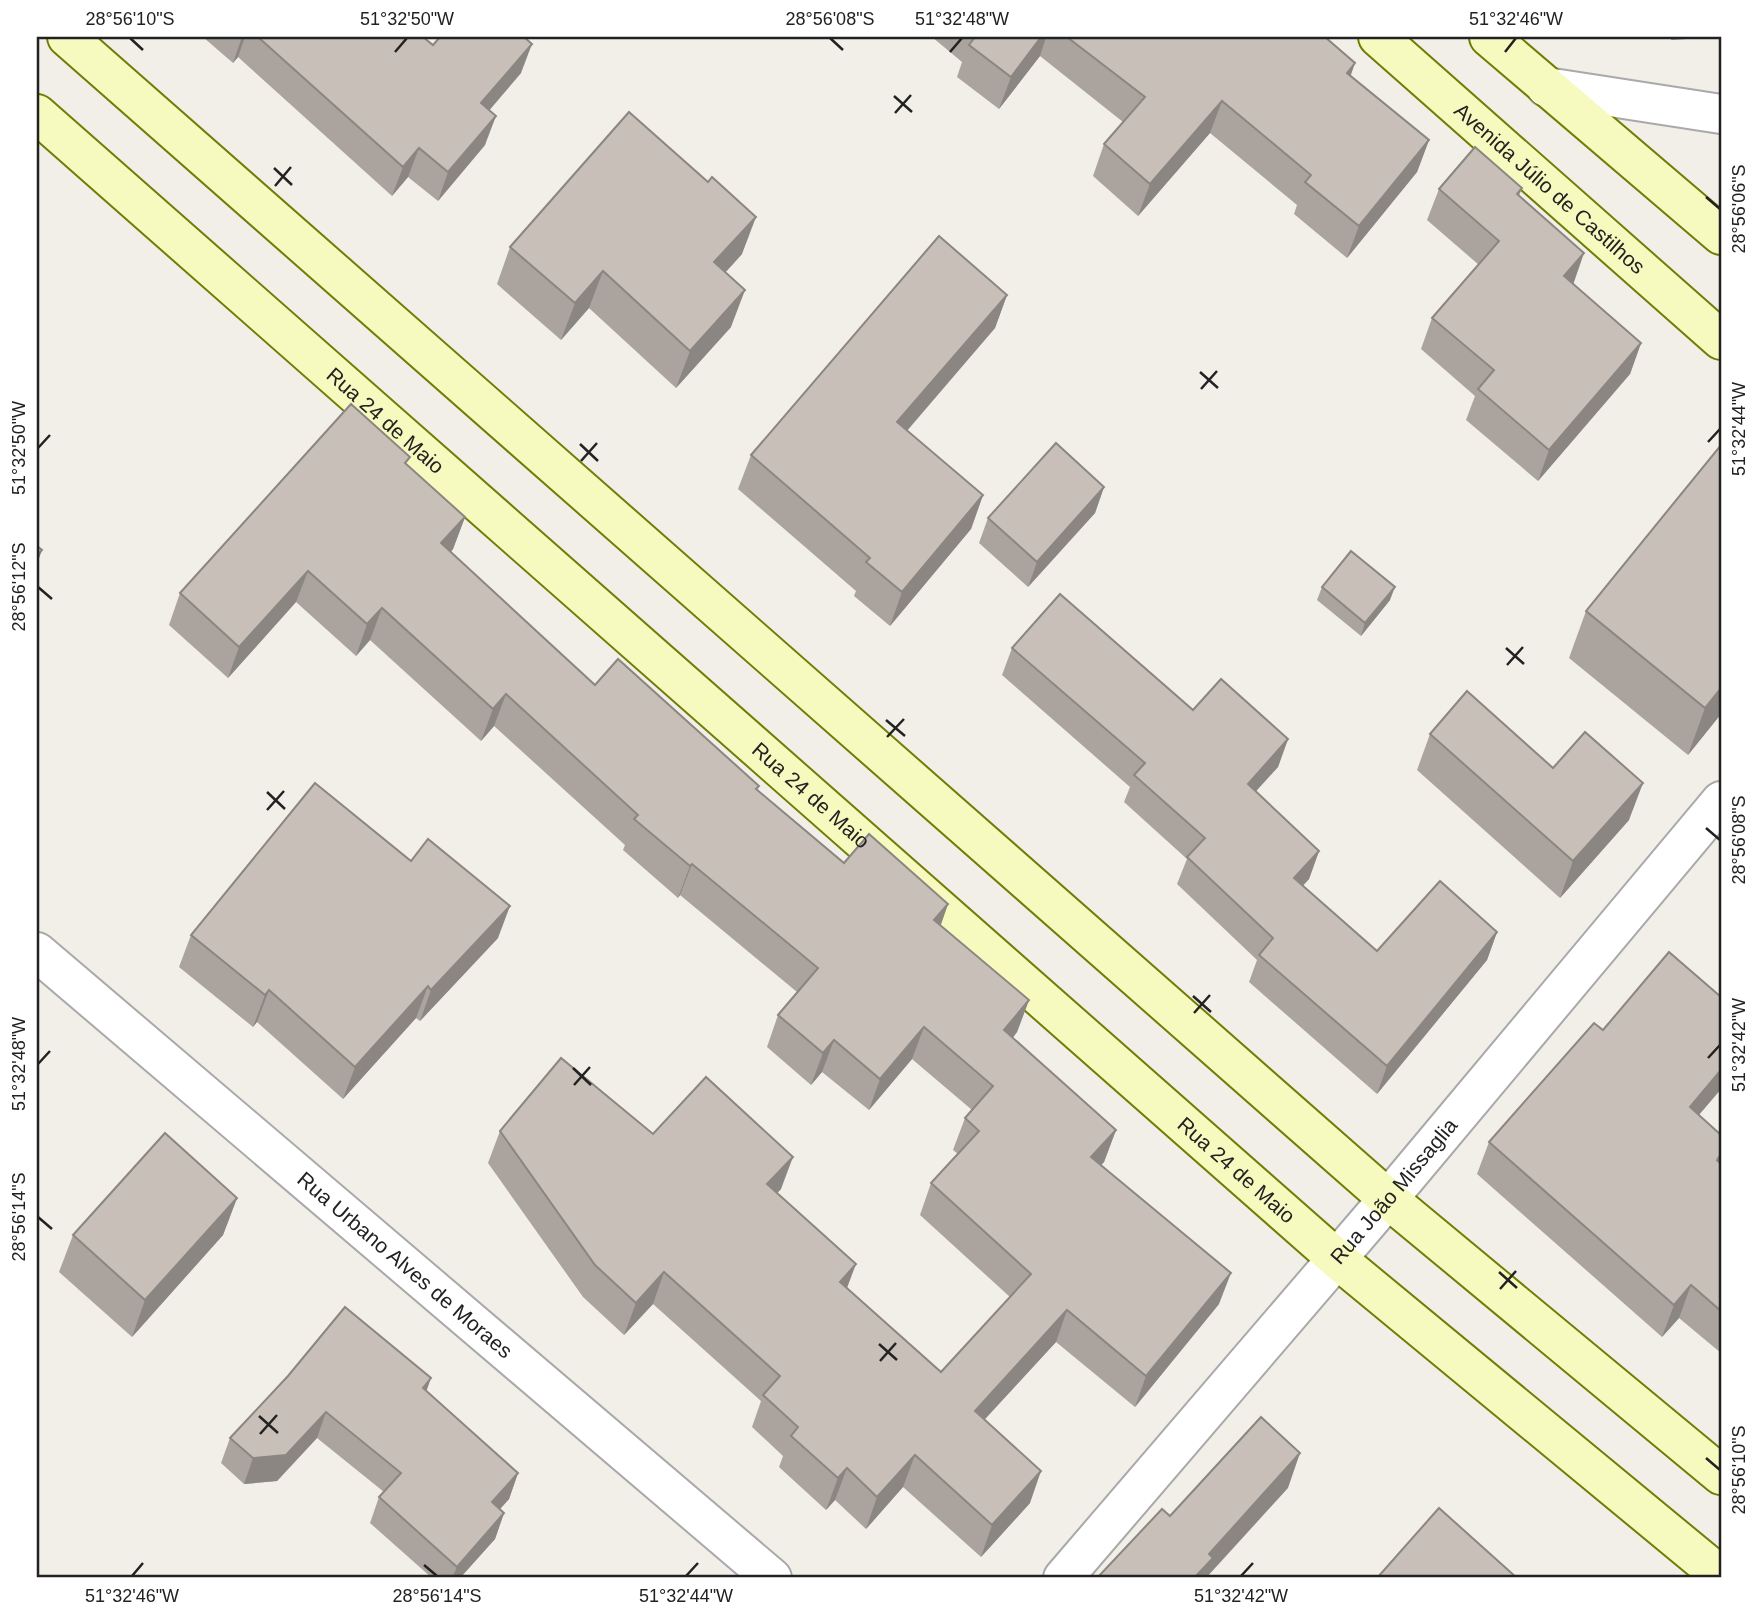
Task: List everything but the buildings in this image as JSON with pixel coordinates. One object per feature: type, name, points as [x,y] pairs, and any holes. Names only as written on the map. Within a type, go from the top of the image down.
[{"type":"street","points":[[67,37],[1388,1199],[1721,1475]]},
{"type":"street","name":"Avenida Júlio de Castilhos","points":[[1378,37],[1721,340]]},
{"type":"street","points":[[1489,37],[1721,234]]},
{"type":"street","points":[[1546,87],[1721,114]]},
{"type":"street","name":"Rua 24 de Maio","points":[[37,114],[1337,1259],[1721,1576]]},
{"type":"street","name":"Rua João Missaglia","points":[[1063,1578],[1388,1199],[1721,801]]},
{"type":"street","name":"Rua Urbano Alves de Moraes","points":[[37,952],[772,1578]]}]
